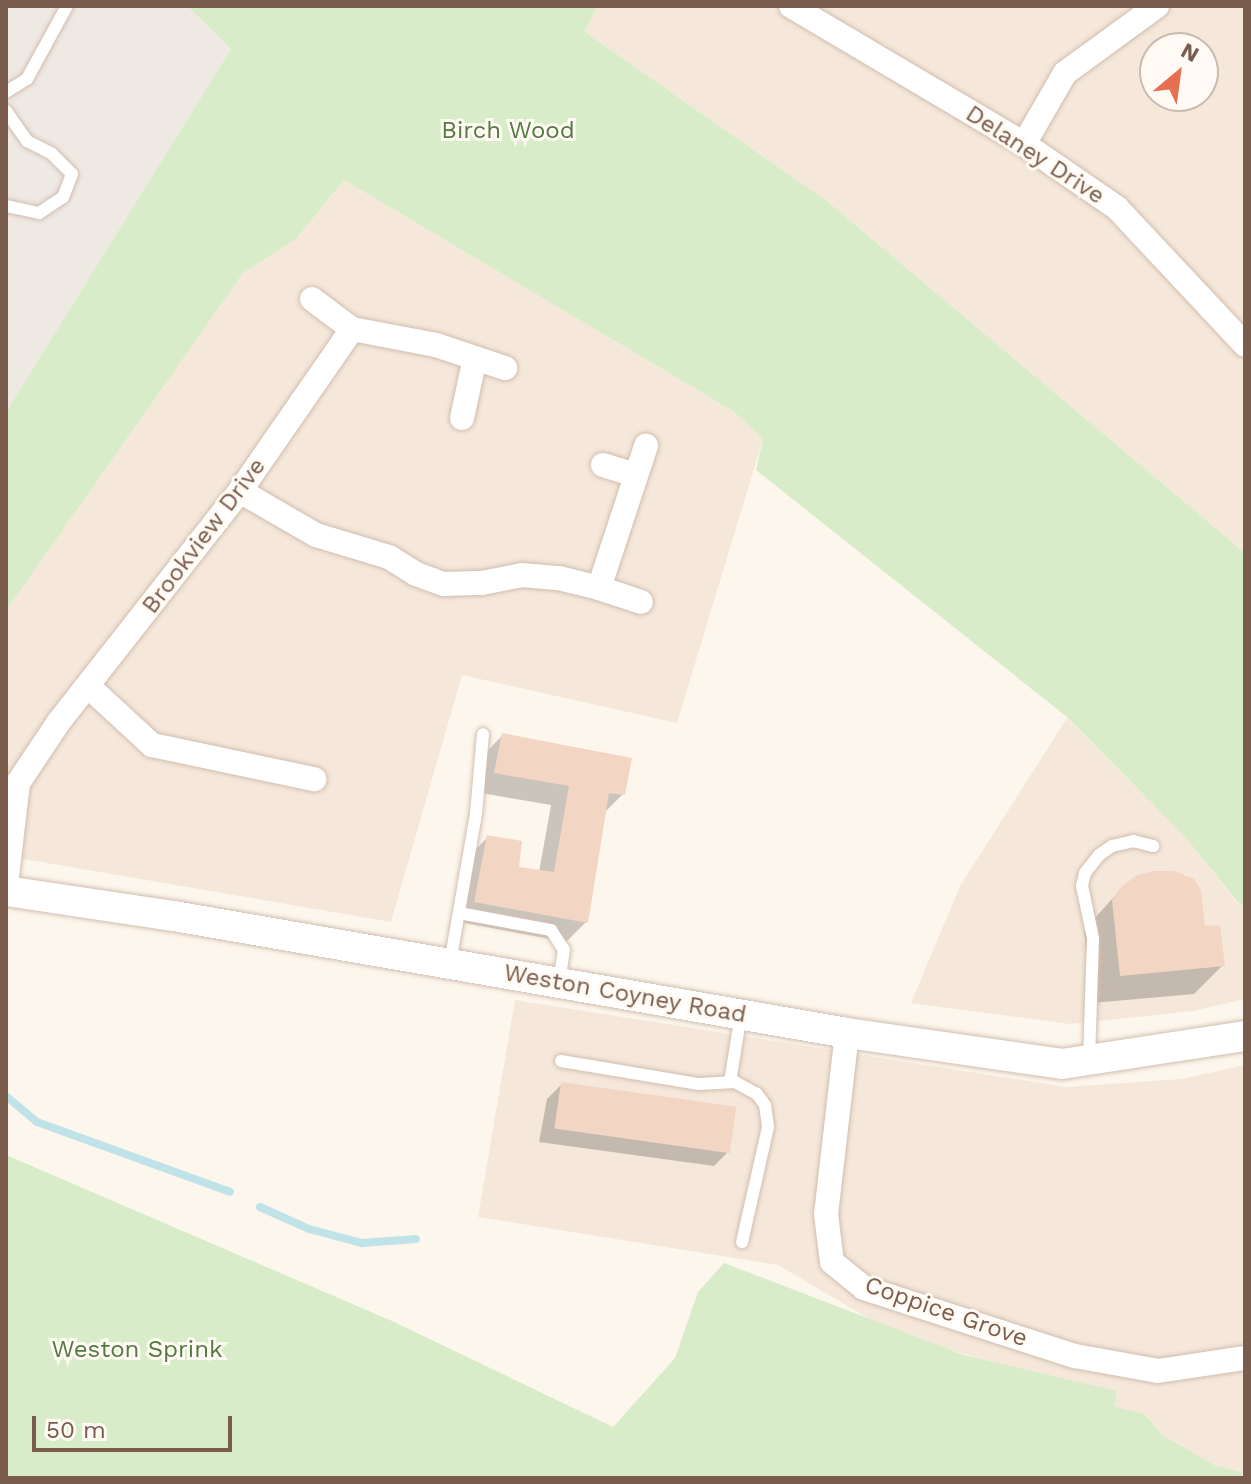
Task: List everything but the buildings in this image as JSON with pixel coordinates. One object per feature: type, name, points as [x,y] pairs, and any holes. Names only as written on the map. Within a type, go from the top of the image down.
[{"type":"street","name":"Delaney Drive","points":[[791,6],[1024,144],[1117,208],[1245,345]]},
{"type":"street","points":[[1024,144],[1065,73],[1157,6]]},
{"type":"street","points":[[312,299],[352,329],[436,345],[505,368]]},
{"type":"street","name":"Brookview Drive","points":[[6,888],[18,783],[58,723],[240,491],[352,329]]},
{"type":"street","points":[[462,418],[475,358]]},
{"type":"street","points":[[599,588],[646,446]]},
{"type":"street","points":[[603,465],[636,475]]},
{"type":"street","points":[[240,491],[316,535],[389,557],[416,574],[444,584],[482,583],[522,575],[559,578],[641,602]]},
{"type":"street","points":[[88,686],[152,745],[314,779]]},
{"type":"street","name":"Weston Coyney Road","points":[[6,888],[847,1033],[1062,1064],[1245,1036]]},
{"type":"street","name":"Coppice Grove","points":[[847,1033],[826,1214],[832,1262],[864,1288],[1075,1356],[1158,1371],[1245,1358]]},
{"type":"lane","points":[[6,92],[27,79],[67,6]]},
{"type":"lane","points":[[6,111],[27,141],[52,154],[72,174],[63,197],[39,213],[6,206]]},
{"type":"lane","points":[[450,963],[476,814],[483,734]]},
{"type":"lane","points":[[1089,1060],[1093,938],[1082,886],[1085,873],[1099,855],[1112,846],[1133,841],[1153,846]]},
{"type":"lane","points":[[459,913],[551,930],[564,950],[559,981]]},
{"type":"lane","points":[[730,1082],[741,1014]]},
{"type":"lane","points":[[561,1061],[699,1084],[730,1082],[757,1094],[769,1116],[742,1242]]},
{"type":"shaded area","points":[[6,6],[187,6],[231,49],[6,412]]},
{"type":"shaded area","points":[[597,6],[1245,6],[1245,553],[828,202],[585,32]]},
{"type":"shaded area","points":[[344,180],[733,411],[763,439],[677,723],[462,675],[391,922],[6,856],[6,611],[243,273],[296,239]]},
{"type":"shaded area","points":[[1067,718],[1185,837],[1239,905],[1245,905],[1245,999],[1193,1011],[1070,1024],[911,1003],[960,886]]},
{"type":"shaded area","points":[[515,1000],[1066,1087],[1182,1079],[1245,1065],[1245,1475],[1216,1466],[1163,1435],[1144,1414],[1114,1406],[1116,1391],[1023,1371],[895,1334],[778,1265],[478,1217]]},
{"type":"green space","name":"Birch Wood","points":[[187,6],[597,6],[585,32],[828,202],[1245,553],[1245,905],[1240,905],[1185,837],[1067,717],[756,470],[763,439],[733,411],[344,180],[296,239],[243,273],[6,611],[6,412],[231,49]]},
{"type":"green space","name":"Weston Sprink","points":[[6,1155],[392,1321],[613,1427],[675,1358],[698,1292],[724,1263],[964,1355],[1117,1391],[1114,1406],[1144,1414],[1163,1435],[1216,1466],[1240,1472],[1245,1478],[6,1478]]},
{"type":"waterway","points":[[6,1096],[37,1122],[230,1192]]},
{"type":"waterway","points":[[260,1207],[309,1229],[362,1243],[416,1239]]}]
